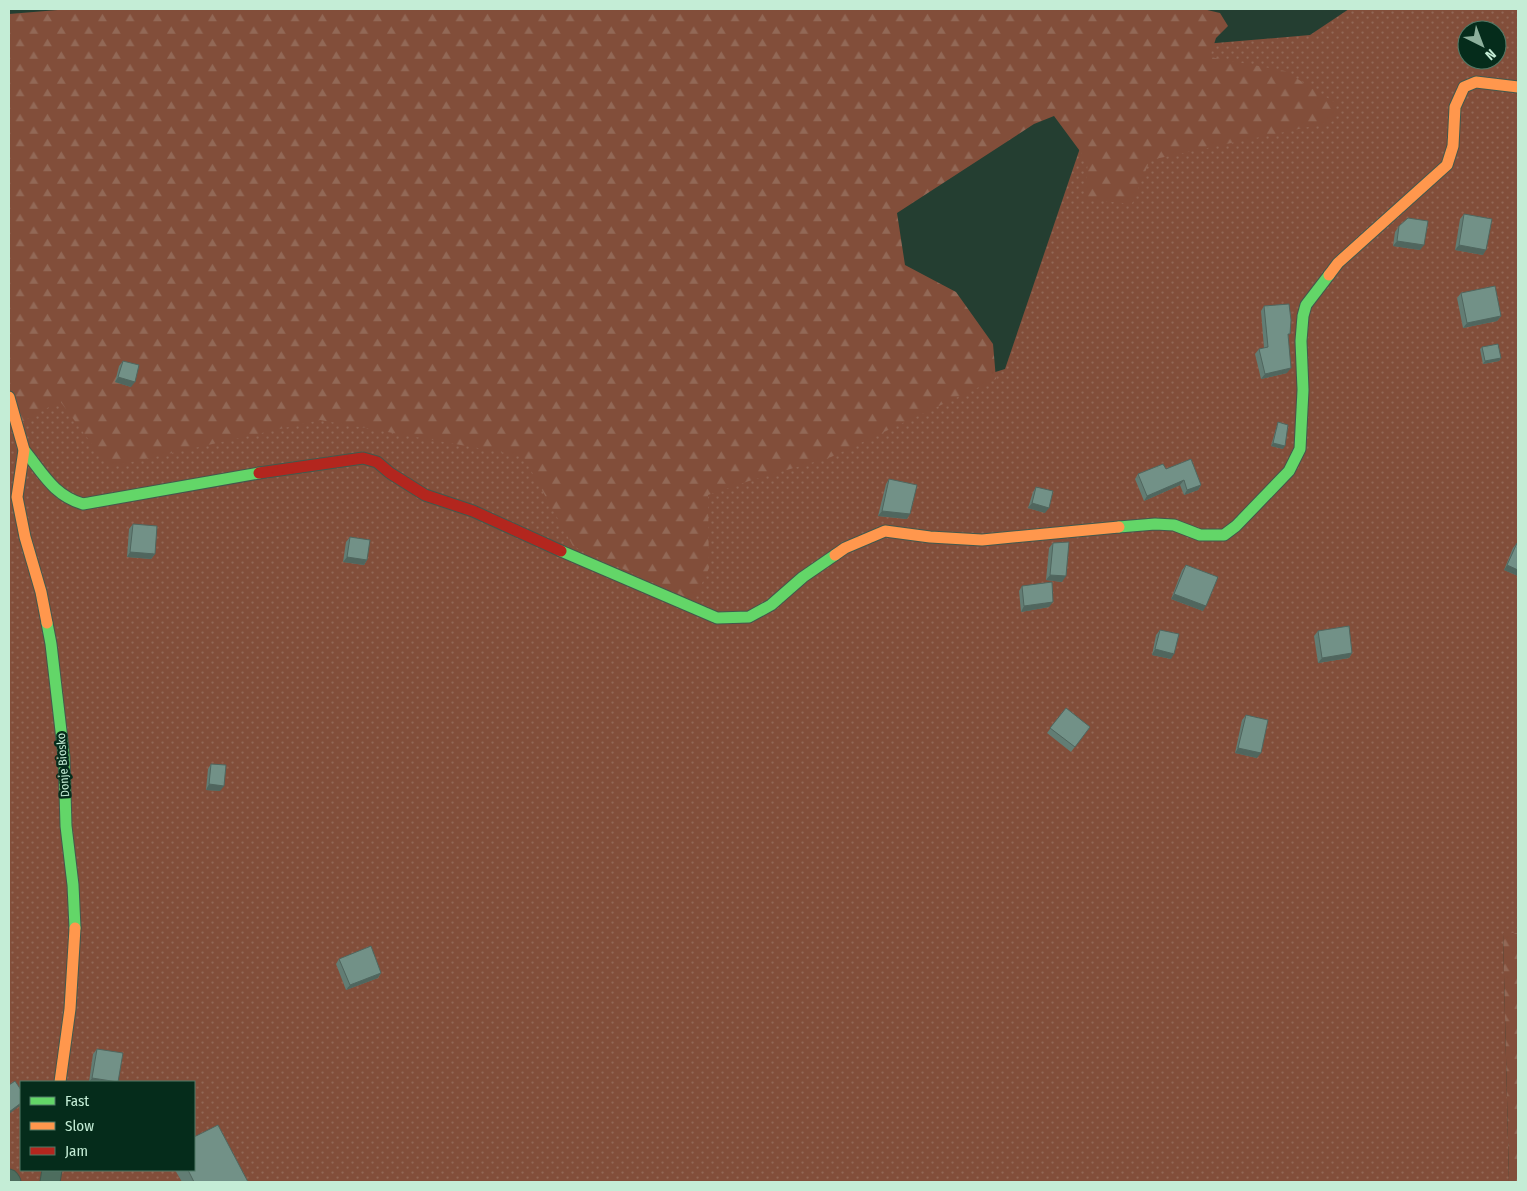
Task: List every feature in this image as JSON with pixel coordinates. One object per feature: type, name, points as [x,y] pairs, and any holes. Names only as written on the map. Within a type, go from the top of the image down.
[{"type":"street","points":[[9,397],[24,450],[57,493],[72,502],[83,504],[261,473],[363,458],[377,462],[390,473],[425,495],[473,511],[564,553],[717,618],[749,618],[771,605],[803,577],[845,548],[885,531],[930,537],[982,540],[1071,530],[1155,524],[1174,525],[1200,535],[1224,536],[1289,471],[1298,455],[1302,433],[1301,341],[1306,305],[1338,263],[1447,165],[1453,146],[1455,107],[1464,88],[1476,82],[1518,87]]},
{"type":"street","name":"Donje Biosko","points":[[24,450],[17,497],[25,537],[41,592],[51,644],[64,757],[66,826],[73,885],[76,940],[70,1009],[60,1081]]},
{"type":"green space","points":[[70,9],[1203,9],[1220,13],[1228,26],[1216,38],[1210,57],[1285,71],[1337,104],[1332,122],[1150,160],[1132,204],[1084,199],[1088,162],[1054,116],[1034,124],[897,213],[905,265],[956,292],[993,344],[996,379],[831,457],[708,495],[709,568],[694,601],[573,546],[523,456],[320,420],[109,467],[60,401],[9,429],[9,14]]},
{"type":"green space","points":[[1349,9],[1518,9],[1518,933],[1503,933],[1509,1182],[9,1182],[9,127],[843,419],[1005,369],[1097,98],[1192,45],[1310,35]]},
{"type":"green space","points":[[1503,933],[1518,933],[1518,1182],[1509,1182]]},
{"type":"building","points":[[1464,214],[1492,219],[1486,250],[1459,245]]},
{"type":"building","points":[[1408,218],[1428,221],[1424,245],[1397,241],[1399,226]]},
{"type":"building","points":[[1495,286],[1501,316],[1467,323],[1461,293]]},
{"type":"building","points":[[1289,304],[1291,320],[1290,334],[1288,334],[1291,368],[1265,374],[1259,349],[1268,347],[1264,306]]},
{"type":"building","points":[[1498,344],[1501,358],[1485,361],[1482,347]]},
{"type":"building","points":[[123,361],[139,365],[135,382],[118,377]]},
{"type":"building","points":[[1278,422],[1288,425],[1285,446],[1273,443]]},
{"type":"building","points":[[1191,459],[1201,485],[1187,490],[1184,480],[1147,496],[1138,474],[1163,464],[1166,469]]},
{"type":"building","points":[[889,479],[917,485],[910,514],[882,511]]},
{"type":"building","points":[[1036,487],[1053,491],[1049,508],[1032,503]]},
{"type":"building","points":[[133,524],[157,526],[155,554],[130,552]]},
{"type":"building","points":[[350,537],[370,540],[367,560],[347,557]]},
{"type":"building","points":[[1069,542],[1066,576],[1050,575],[1053,543]]},
{"type":"building","points":[[1518,544],[1518,570],[1507,565]]},
{"type":"building","points":[[1186,565],[1218,577],[1206,606],[1174,594]]},
{"type":"building","points":[[1052,582],[1053,602],[1024,606],[1022,586]]},
{"type":"building","points":[[1349,626],[1352,653],[1322,658],[1318,631]]},
{"type":"building","points":[[1160,630],[1179,634],[1174,654],[1155,649]]},
{"type":"building","points":[[1066,708],[1090,727],[1075,747],[1050,728]]},
{"type":"building","points":[[1246,715],[1268,720],[1261,753],[1238,748]]},
{"type":"building","points":[[211,764],[226,765],[224,786],[209,784]]},
{"type":"building","points":[[371,946],[381,973],[350,985],[339,959]]},
{"type":"building","points":[[97,1049],[123,1053],[118,1081],[92,1078]]},
{"type":"building","points":[[15,1081],[20,1088],[20,1104],[9,1112],[9,1085]]},
{"type":"building","points":[[218,1125],[248,1182],[194,1182],[188,1171],[195,1171],[195,1136]]},
{"type":"traffic: fast","points":[[1119,527],[1155,524],[1174,525],[1200,535],[1224,535],[1236,526],[1289,471],[1300,449],[1303,390],[1301,341],[1303,316],[1306,305],[1329,275]]},
{"type":"traffic: fast","points":[[24,450],[56,489],[83,504],[259,473]]},
{"type":"traffic: fast","points":[[561,551],[717,618],[749,617],[771,605],[803,577],[835,555]]},
{"type":"traffic: fast","points":[[47,623],[64,757],[66,826],[73,885],[75,928]]},
{"type":"traffic: slow","points":[[1329,275],[1338,263],[1447,165],[1453,146],[1455,107],[1464,87],[1476,82],[1518,87]]},
{"type":"traffic: slow","points":[[9,397],[24,450],[17,497],[47,623]]},
{"type":"traffic: slow","points":[[835,555],[845,548],[885,531],[930,537],[982,540],[1119,527]]},
{"type":"traffic: slow","points":[[60,1081],[70,1009],[75,928]]},
{"type":"traffic: jam","points":[[259,473],[363,458],[377,462],[390,473],[425,495],[473,511],[561,551]]}]
